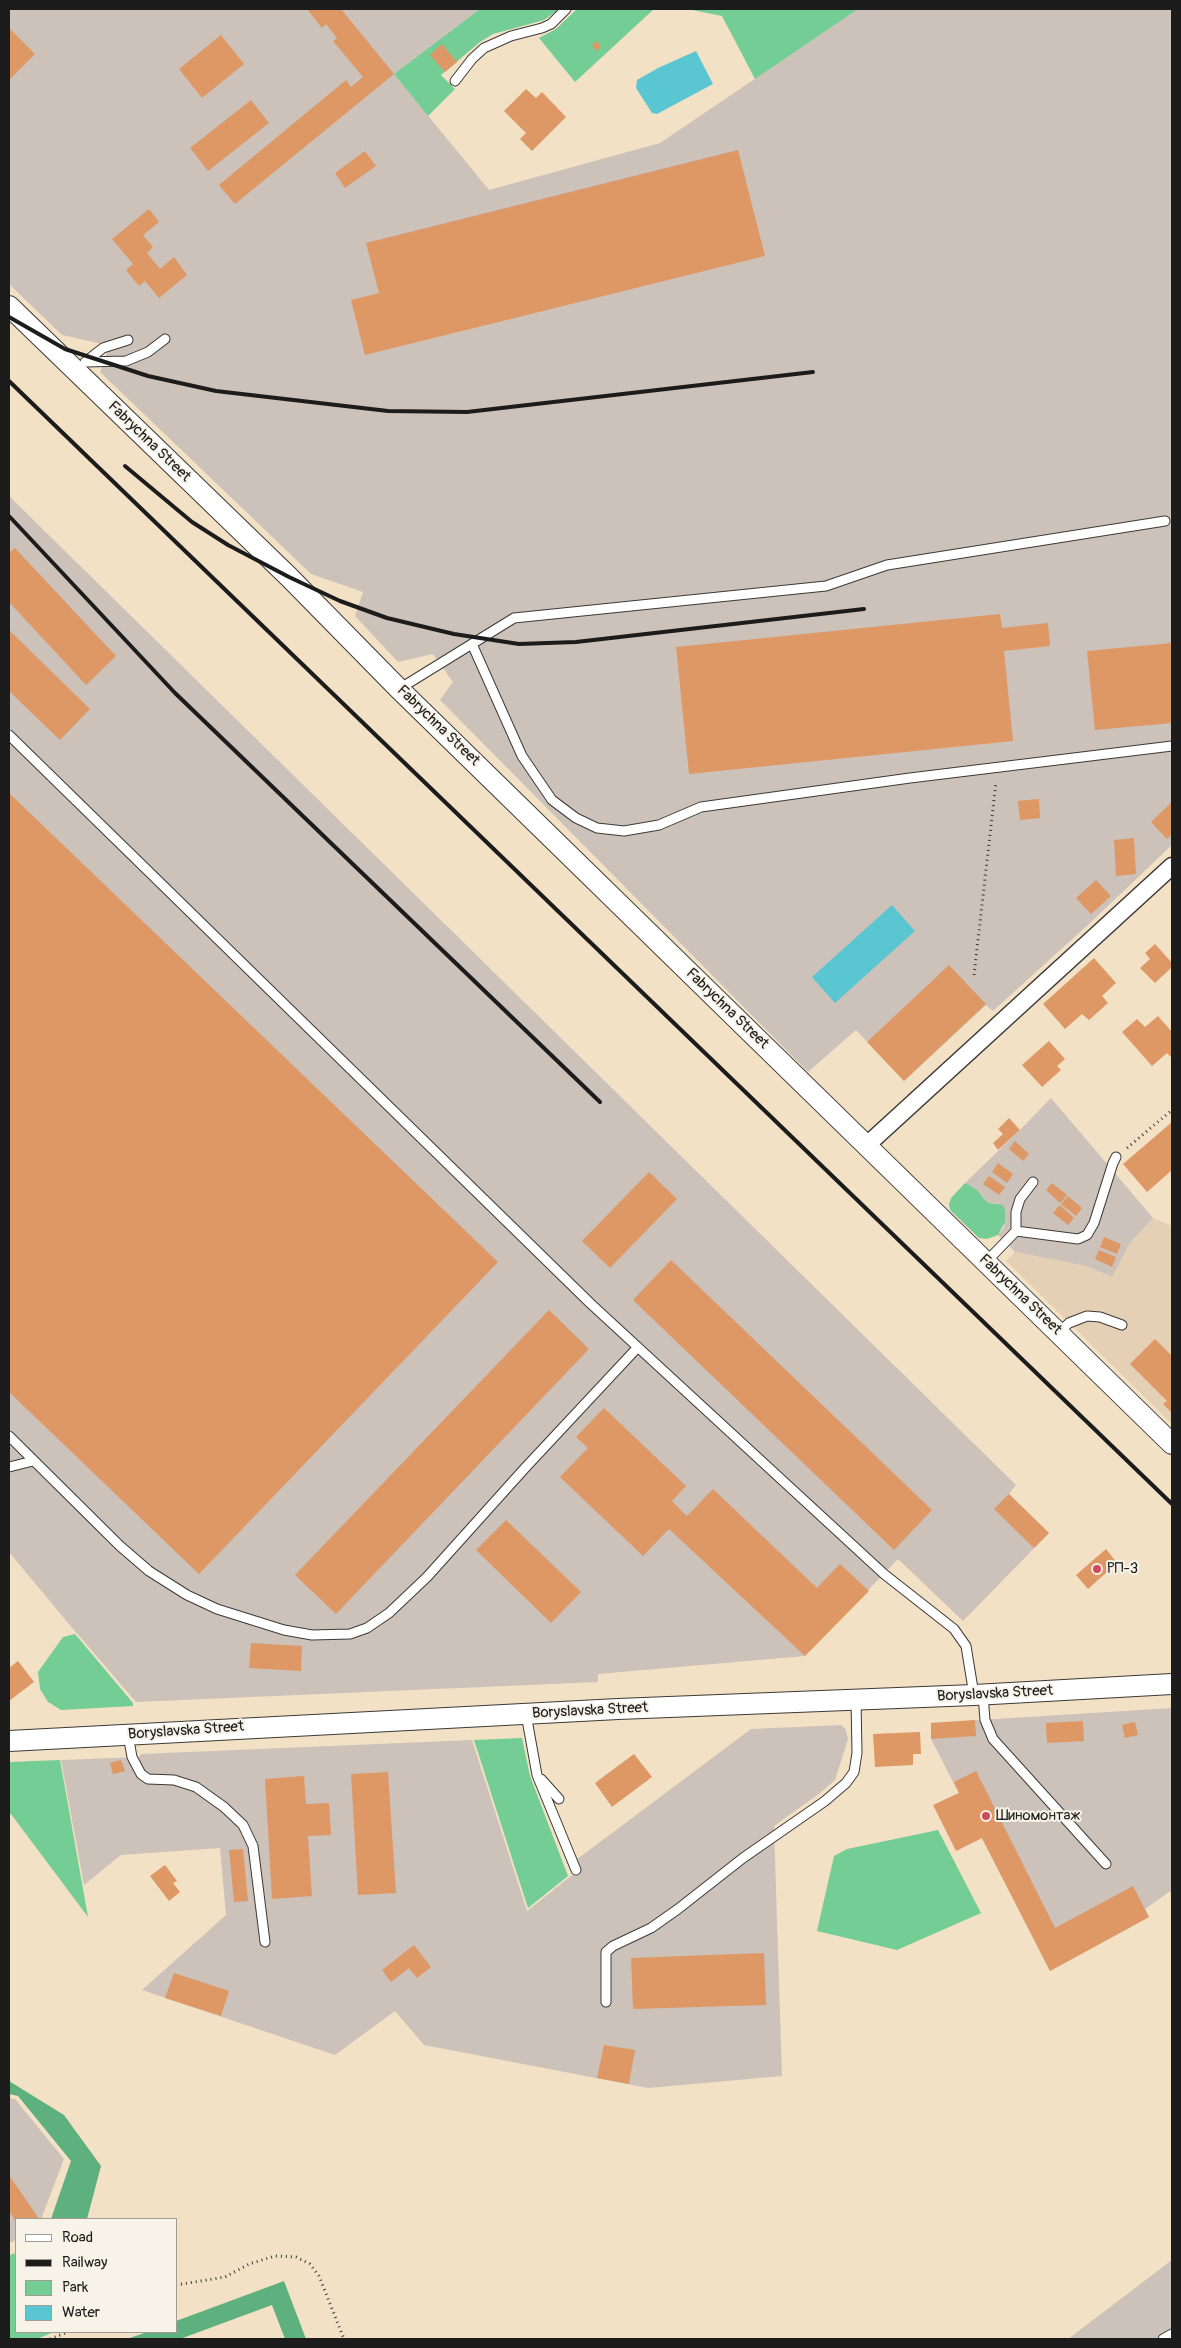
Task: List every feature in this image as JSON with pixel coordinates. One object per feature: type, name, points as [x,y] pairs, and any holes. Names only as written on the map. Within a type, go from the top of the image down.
[{"type":"street","name":"Fabrychna Street","points":[[9,306],[81,366],[399,688],[1172,1444]]},
{"type":"street","points":[[868,1146],[1172,866]]},
{"type":"street","name":"Boryslavska Street","points":[[9,1741],[526,1714],[978,1695],[1172,1684]]},
{"type":"lane","points":[[455,81],[472,59],[484,48],[511,36],[551,24],[566,9]]},
{"type":"lane","points":[[81,366],[126,361],[148,352],[166,339]]},
{"type":"lane","points":[[81,366],[103,348],[128,340]]},
{"type":"lane","points":[[399,688],[514,618],[826,586],[886,565],[1165,520]]},
{"type":"lane","points":[[472,644],[527,764],[552,800],[576,818],[597,828],[624,831],[659,825],[701,807],[998,767],[1172,746]]},
{"type":"lane","points":[[9,735],[591,1304],[884,1574],[954,1629],[966,1646],[978,1695],[992,1739],[1106,1864]]},
{"type":"lane","points":[[1016,1231],[1078,1240],[1086,1235],[1094,1223],[1116,1157]]},
{"type":"lane","points":[[986,1262],[1016,1231],[1016,1212],[1020,1199],[1033,1182]]},
{"type":"lane","points":[[1058,1333],[1069,1323],[1087,1316],[1100,1317],[1122,1325]]},
{"type":"lane","points":[[9,1436],[120,1546],[149,1571],[187,1595],[217,1609],[284,1630],[312,1635],[350,1634],[367,1628],[389,1613],[427,1577],[638,1347]]},
{"type":"lane","points":[[9,1467],[33,1460]]},
{"type":"lane","points":[[606,2002],[606,1952],[613,1946],[651,1928],[678,1909],[743,1858],[825,1801],[846,1783],[854,1772],[857,1753],[856,1700]]},
{"type":"lane","points":[[526,1714],[537,1775],[576,1870]]},
{"type":"lane","points":[[128,1735],[132,1757],[141,1774],[148,1779],[174,1780],[196,1787],[224,1807],[242,1825],[253,1846],[265,1942]]},
{"type":"lane","points":[[537,1775],[559,1799]]},
{"type":"lane","points":[[1164,2339],[1172,2334]]},
{"type":"path","points":[[974,975],[998,767]]},
{"type":"path","points":[[1116,1157],[1172,1110]]},
{"type":"path","points":[[178,2285],[225,2277],[249,2264],[275,2256],[296,2256],[310,2264],[319,2276],[344,2339]]},
{"type":"path","points":[[50,2339],[65,2333]]},
{"type":"shaded area","points":[[9,9],[480,9],[394,74],[489,190],[660,143],[858,9],[1172,9],[1172,845],[993,1011],[986,1005],[904,1081],[856,1030],[808,1072],[440,700],[453,682],[433,654],[398,662],[355,616],[363,592],[311,574],[100,372],[107,353],[98,343],[62,335],[9,284]]},
{"type":"shaded area","points":[[9,496],[1016,1485],[1009,1494],[1049,1533],[963,1621],[898,1559],[805,1656],[598,1674],[598,1682],[136,1702],[68,1623],[9,1552]]},
{"type":"shaded area","points":[[1051,1098],[1153,1218],[1130,1243],[1112,1277],[1086,1266],[1015,1252],[998,1235],[1004,1227],[1005,1210],[998,1204],[988,1203],[982,1195],[965,1183]]},
{"type":"shaded area","points":[[1153,1218],[1172,1226],[1172,1424],[1006,1261],[1015,1252],[1086,1266],[1112,1277],[1130,1243]]},
{"type":"shaded area","points":[[1172,1708],[1172,1890],[1145,1909],[1149,1917],[1050,1971],[931,1739],[931,1723]]},
{"type":"shaded area","points":[[841,1725],[846,1730],[848,1739],[835,1780],[774,1826],[782,2076],[648,2088],[424,2045],[395,2011],[335,2055],[142,1990],[226,1915],[220,1848],[121,1855],[84,1885],[61,1760],[139,1757],[141,1754],[472,1740],[527,1911],[581,1868],[576,1860],[751,1729]]},
{"type":"shaded area","points":[[9,2098],[15,2099],[64,2159],[41,2218],[15,2218],[15,2240],[9,2243]]},
{"type":"shaded area","points":[[1172,2260],[1172,2339],[1068,2339]]},
{"type":"green space","points":[[480,9],[559,9],[544,20],[493,34],[480,42],[441,75],[455,89],[428,116],[394,74]]},
{"type":"green space","points":[[577,9],[654,9],[575,82],[539,38],[556,29]]},
{"type":"green space","points":[[687,9],[858,9],[755,79],[722,16]]},
{"type":"green space","points":[[965,1183],[977,1190],[988,1203],[1003,1205],[1005,1222],[998,1235],[987,1239],[979,1238],[950,1210],[951,1198]]},
{"type":"green space","points":[[75,1634],[133,1703],[133,1706],[61,1710],[48,1702],[40,1689],[38,1672],[63,1637]]},
{"type":"green space","points":[[522,1738],[530,1776],[568,1876],[528,1908],[474,1740]]},
{"type":"green space","points":[[60,1760],[88,1917],[11,1814],[9,1815],[9,1762]]},
{"type":"green space","points":[[938,1830],[981,1913],[897,1950],[817,1931],[834,1856],[847,1849]]},
{"type":"green space","points":[[9,2081],[64,2115],[101,2166],[87,2218],[51,2218],[71,2161],[18,2096],[9,2094]]},
{"type":"green space","points":[[14,2253],[15,2255],[15,2333],[52,2333],[37,2339],[9,2339],[9,2256]]},
{"type":"green space","points":[[284,2281],[306,2339],[285,2339],[272,2305],[180,2339],[127,2339],[144,2333],[178,2333],[178,2320]]},
{"type":"water","points":[[696,51],[713,84],[657,114],[652,113],[636,88],[637,80],[658,68]]},
{"type":"water","points":[[892,905],[915,931],[835,1003],[812,977]]},
{"type":"building","points":[[307,9],[341,9],[394,74],[235,204],[219,185],[346,80],[351,87],[363,77],[333,41],[337,38],[326,24],[322,28]]},
{"type":"building","points":[[9,28],[35,54],[9,80]]},
{"type":"building","points":[[221,35],[244,64],[202,98],[179,69]]},
{"type":"building","points":[[597,41],[601,47],[596,51],[592,45]]},
{"type":"building","points":[[442,44],[457,62],[445,72],[430,55]]},
{"type":"building","points":[[526,89],[536,98],[542,92],[566,117],[532,151],[520,139],[526,133],[504,111]]},
{"type":"building","points":[[251,100],[269,123],[208,171],[190,148]]},
{"type":"building","points":[[738,150],[765,256],[365,355],[351,300],[379,293],[366,243]]},
{"type":"building","points":[[365,151],[376,166],[345,188],[335,173]]},
{"type":"building","points":[[149,209],[159,222],[143,235],[153,247],[147,253],[160,269],[174,257],[187,275],[159,298],[145,281],[139,286],[126,270],[133,264],[112,239]]},
{"type":"building","points":[[15,548],[116,656],[86,685],[9,602],[9,553]]},
{"type":"building","points":[[1000,614],[1002,628],[1048,623],[1050,646],[1004,651],[1013,741],[689,774],[676,647]]},
{"type":"building","points":[[9,630],[90,709],[60,740],[9,691]]},
{"type":"building","points":[[1172,643],[1172,723],[1095,730],[1087,651]]},
{"type":"building","points":[[9,793],[498,1262],[199,1574],[9,1392]]},
{"type":"building","points":[[1039,799],[1040,818],[1020,820],[1018,801]]},
{"type":"building","points":[[1172,802],[1172,834],[1167,839],[1151,822]]},
{"type":"building","points":[[1134,838],[1136,874],[1116,876],[1114,840]]},
{"type":"building","points":[[1096,880],[1111,896],[1091,914],[1076,898]]},
{"type":"building","points":[[1155,944],[1172,963],[1172,967],[1155,983],[1140,968],[1150,959],[1145,953]]},
{"type":"building","points":[[1094,958],[1116,983],[1102,996],[1108,1003],[1089,1020],[1082,1014],[1065,1029],[1043,1004]]},
{"type":"building","points":[[949,965],[986,1004],[904,1081],[867,1042]]},
{"type":"building","points":[[1158,1016],[1172,1032],[1172,1058],[1167,1053],[1152,1066],[1122,1032],[1137,1019],[1145,1027]]},
{"type":"building","points":[[1049,1041],[1065,1059],[1057,1066],[1061,1070],[1042,1087],[1022,1065]]},
{"type":"building","points":[[1009,1118],[1020,1130],[998,1150],[993,1143],[1003,1134],[998,1129]]},
{"type":"building","points":[[1172,1122],[1172,1170],[1147,1192],[1123,1164]]},
{"type":"building","points":[[1015,1141],[1029,1154],[1023,1161],[1009,1149]]},
{"type":"building","points":[[998,1163],[1013,1174],[1007,1183],[992,1172]]},
{"type":"building","points":[[649,1172],[677,1199],[610,1268],[582,1241]]},
{"type":"building","points":[[989,1176],[1005,1187],[999,1195],[983,1184]]},
{"type":"building","points":[[1052,1183],[1067,1195],[1060,1203],[1046,1190]]},
{"type":"building","points":[[1068,1196],[1082,1208],[1076,1216],[1061,1204]]},
{"type":"building","points":[[1060,1205],[1074,1218],[1068,1225],[1053,1213]]},
{"type":"building","points":[[1104,1237],[1121,1244],[1117,1254],[1100,1247]]},
{"type":"building","points":[[1099,1250],[1116,1257],[1112,1267],[1095,1259]]},
{"type":"building","points":[[671,1260],[932,1510],[894,1550],[633,1300]]},
{"type":"building","points":[[549,1310],[589,1349],[336,1614],[295,1575]]},
{"type":"building","points":[[1155,1339],[1172,1356],[1172,1413],[1163,1404],[1167,1401],[1130,1364]]},
{"type":"building","points":[[604,1408],[686,1486],[672,1501],[687,1516],[713,1489],[817,1588],[840,1564],[869,1591],[805,1656],[669,1529],[643,1556],[560,1477],[588,1448],[576,1437]]},
{"type":"building","points":[[1009,1494],[1049,1533],[1034,1548],[994,1509]]},
{"type":"building","points":[[506,1520],[581,1592],[551,1623],[476,1550]]},
{"type":"building","name":"РП-3","points":[[1106,1549],[1117,1563],[1088,1589],[1076,1575]]},
{"type":"building","points":[[251,1643],[302,1646],[301,1671],[249,1668]]},
{"type":"building","points":[[18,1661],[34,1682],[9,1701],[9,1668]]},
{"type":"building","points":[[975,1720],[976,1736],[931,1739],[931,1723]]},
{"type":"building","points":[[1083,1721],[1084,1741],[1047,1743],[1046,1723]]},
{"type":"building","points":[[1135,1722],[1138,1735],[1125,1738],[1122,1725]]},
{"type":"building","points":[[920,1732],[921,1754],[913,1754],[913,1765],[875,1767],[873,1734]]},
{"type":"building","points":[[634,1754],[652,1777],[612,1807],[595,1783]]},
{"type":"building","points":[[121,1760],[125,1771],[113,1774],[110,1763]]},
{"type":"building","points":[[976,1771],[1055,1928],[1133,1886],[1149,1917],[1050,1971],[982,1838],[956,1851],[933,1805],[959,1793],[954,1782]]},
{"type":"building","points":[[388,1772],[396,1893],[358,1895],[351,1774]]},
{"type":"building","points":[[304,1776],[306,1804],[329,1803],[331,1835],[308,1836],[312,1896],[272,1899],[265,1779]]},
{"type":"building","points":[[243,1849],[248,1901],[234,1902],[229,1850]]},
{"type":"building","points":[[165,1865],[177,1881],[173,1883],[180,1892],[169,1901],[150,1876]]},
{"type":"building","points":[[414,1945],[431,1967],[417,1978],[409,1968],[391,1982],[382,1970]]},
{"type":"building","points":[[764,1953],[766,2005],[633,2009],[631,1958]]},
{"type":"building","points":[[174,1973],[229,1991],[221,2016],[165,1998]]},
{"type":"building","points":[[604,2045],[635,2050],[629,2084],[597,2078]]},
{"type":"building","points":[[9,2175],[38,2218],[15,2218],[15,2220],[9,2211]]},
{"type":"railway","points":[[9,317],[65,349],[148,376],[216,391],[388,411],[467,412],[813,372]]},
{"type":"railway","points":[[9,381],[1172,1504]]},
{"type":"railway","points":[[125,466],[192,522],[228,545],[289,577],[340,601],[387,618],[454,634],[519,644],[576,642],[864,609]]},
{"type":"railway","points":[[9,516],[175,693],[600,1102]]},
{"type":"place","name":"РП-3","points":[[1097,1569]]},
{"type":"place","name":"Шиномонтаж","points":[[986,1816]]}]
